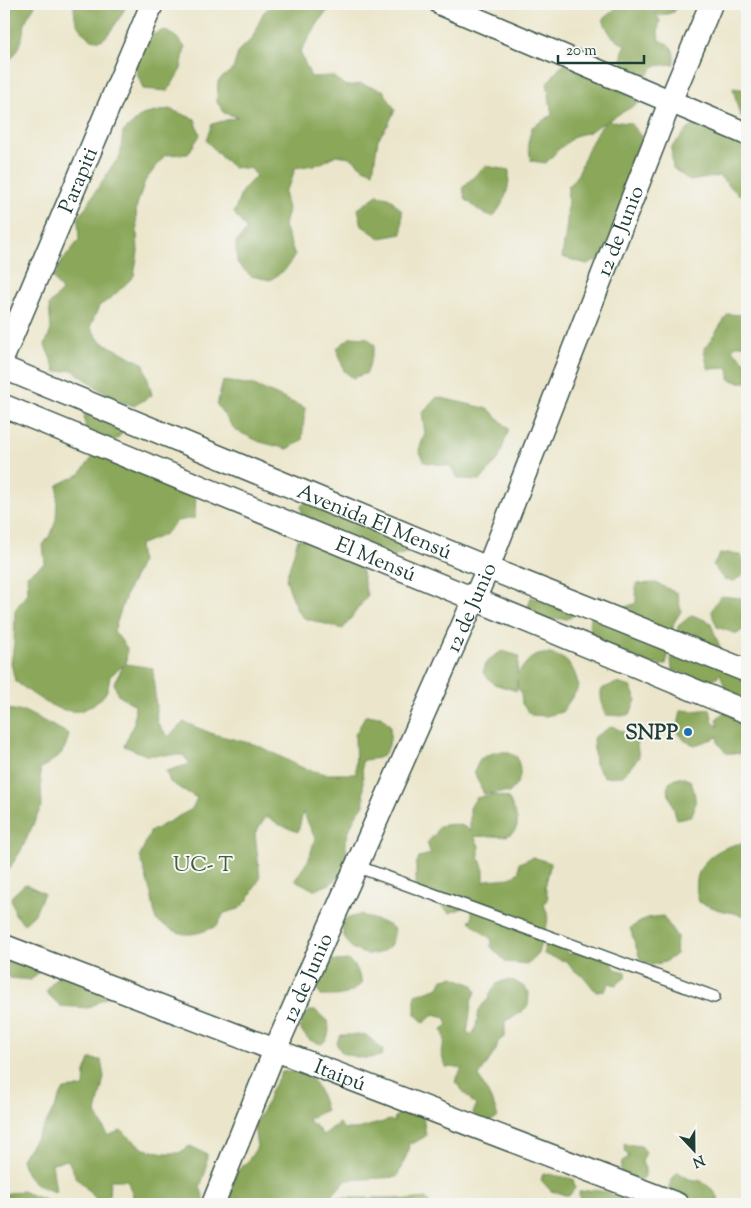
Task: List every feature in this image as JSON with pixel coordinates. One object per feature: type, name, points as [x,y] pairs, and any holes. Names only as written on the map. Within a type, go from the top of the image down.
[{"type":"street","name":"Parapiti","points":[[4,356],[152,4]]},
{"type":"street","points":[[441,4],[747,134]]},
{"type":"street","name":"12 de Junio","points":[[212,1204],[275,1050],[488,568],[670,102],[711,4]]},
{"type":"street","name":"Avenida El Mensú","points":[[4,368],[488,568],[747,671]]},
{"type":"street","name":"El Mensú","points":[[4,406],[747,712]]},
{"type":"street","name":"Itaipú","points":[[4,946],[678,1204]]},
{"type":"lane","points":[[356,866],[714,996]]},
{"type":"green space","points":[[4,4],[36,4],[27,19],[18,50],[4,65]]},
{"type":"green space","points":[[74,4],[127,4],[109,33],[99,40],[92,39],[80,29],[76,20]]},
{"type":"green space","points":[[273,4],[334,4],[322,17],[300,52],[311,77],[332,76],[346,86],[361,84],[383,90],[395,110],[388,125],[378,139],[373,172],[363,168],[350,157],[336,155],[320,164],[295,168],[291,182],[284,192],[288,209],[284,226],[295,255],[285,270],[270,280],[251,276],[237,263],[236,243],[247,230],[234,213],[242,191],[256,176],[252,169],[233,167],[206,140],[212,124],[238,117],[224,113],[217,102],[218,81],[233,69],[239,50],[252,39],[263,13]]},
{"type":"green space","points":[[621,4],[646,4],[652,8],[652,4],[679,4],[674,12],[660,16],[655,12],[660,21],[658,30],[659,40],[667,43],[672,48],[674,64],[654,66],[646,78],[633,81],[622,59],[623,50],[626,45],[617,41],[611,35],[603,19]]},
{"type":"green space","points":[[164,30],[176,37],[185,47],[181,69],[168,91],[143,89],[135,67],[147,37]]},
{"type":"green space","points":[[564,63],[638,94],[637,104],[607,121],[630,123],[652,150],[605,256],[587,264],[562,257],[567,223],[568,187],[578,174],[588,149],[605,122],[589,132],[575,136],[546,163],[531,161],[528,143],[532,127],[552,115],[547,83]]},
{"type":"green space","points":[[733,88],[747,90],[747,115],[740,116]]},
{"type":"green space","points":[[169,109],[195,119],[200,135],[188,154],[165,155],[145,181],[136,208],[138,252],[134,276],[111,298],[99,306],[90,327],[100,341],[144,364],[152,395],[134,406],[111,398],[73,370],[56,372],[45,345],[51,330],[49,305],[62,291],[53,278],[63,260],[79,240],[78,219],[112,166],[120,157],[123,132],[142,115]]},
{"type":"green space","points":[[704,118],[747,133],[747,195],[738,194],[719,176],[690,181],[673,168],[671,148],[687,130]]},
{"type":"green space","points":[[485,166],[509,170],[509,183],[506,195],[493,217],[481,212],[465,199],[463,187]]},
{"type":"green space","points":[[377,195],[389,197],[402,211],[402,234],[380,238],[362,226],[358,209]]},
{"type":"green space","points":[[728,314],[743,315],[747,318],[747,343],[746,345],[736,345],[732,350],[747,363],[747,382],[729,379],[729,368],[709,369],[707,365],[704,350]]},
{"type":"green space","points":[[351,337],[368,338],[375,345],[367,373],[353,378],[344,371],[337,348]]},
{"type":"green space","points":[[223,381],[254,385],[305,408],[302,440],[288,449],[260,442],[235,430],[217,405]]},
{"type":"green space","points":[[437,397],[489,409],[509,429],[499,458],[481,480],[459,479],[450,466],[424,462],[419,450],[425,433],[422,413]]},
{"type":"green space","points":[[93,403],[127,419],[122,433],[116,440],[94,441],[86,432],[84,416]]},
{"type":"green space","name":"UC- T","points":[[100,447],[196,491],[195,518],[177,521],[164,535],[139,545],[141,563],[127,592],[114,631],[127,648],[126,664],[153,668],[157,722],[168,737],[184,722],[213,734],[257,745],[303,768],[326,774],[356,774],[355,735],[365,716],[381,716],[390,725],[390,739],[386,752],[378,758],[362,761],[364,805],[348,833],[346,845],[347,865],[341,875],[326,886],[314,890],[295,880],[309,859],[315,838],[303,812],[298,832],[278,824],[267,816],[255,833],[260,878],[247,901],[239,909],[224,913],[217,926],[199,933],[179,933],[156,920],[140,856],[150,832],[192,809],[197,798],[170,782],[166,771],[190,764],[183,755],[146,755],[124,746],[134,723],[135,705],[118,695],[114,683],[124,665],[110,676],[106,692],[102,698],[80,711],[71,711],[45,702],[15,681],[11,663],[14,644],[15,610],[28,592],[27,575],[45,563],[43,545],[52,532],[56,519],[58,485],[80,474]]},
{"type":"green space","points":[[316,493],[389,515],[412,525],[411,551],[388,559],[304,525],[301,506]]},
{"type":"green space","points":[[298,539],[328,543],[360,562],[367,596],[343,629],[304,618],[297,611],[286,579]]},
{"type":"green space","points":[[720,554],[740,555],[747,566],[744,574],[734,581],[724,580],[713,565]]},
{"type":"green space","points":[[656,583],[677,593],[681,611],[674,623],[666,665],[650,664],[593,640],[589,624],[599,596],[623,608],[636,603],[636,584]]},
{"type":"green space","points":[[721,596],[747,600],[747,627],[737,634],[717,627],[712,611]]},
{"type":"green space","points":[[531,597],[577,613],[567,619],[552,619],[541,628],[527,611]]},
{"type":"green space","points":[[692,615],[710,622],[722,652],[747,666],[746,754],[726,753],[718,743],[718,737],[695,745],[685,741],[677,731],[681,710],[710,709],[713,722],[718,727],[717,718],[732,707],[720,673],[717,677],[700,683],[683,673],[672,670],[671,660],[678,626]]},
{"type":"green space","points":[[502,651],[519,656],[517,674],[526,662],[540,654],[556,655],[570,665],[575,673],[579,687],[562,712],[546,716],[531,715],[522,704],[517,680],[517,691],[494,684],[483,673],[487,662]]},
{"type":"green space","points":[[617,683],[631,687],[636,700],[630,714],[622,716],[605,715],[601,689]]},
{"type":"green space","points":[[4,709],[24,711],[69,734],[62,752],[40,769],[42,805],[22,849],[4,877]]},
{"type":"green space","points":[[612,726],[636,739],[639,757],[623,776],[604,777],[595,764],[593,738]]},
{"type":"green space","points":[[495,752],[508,752],[517,757],[520,768],[519,780],[509,793],[484,794],[474,772],[480,759]]},
{"type":"green space","points":[[682,777],[691,781],[695,795],[695,804],[691,816],[677,819],[667,789],[670,781]]},
{"type":"green space","points":[[494,794],[508,798],[516,814],[517,825],[515,830],[505,836],[474,836],[479,846],[479,857],[484,870],[484,883],[487,880],[510,878],[519,872],[519,863],[533,857],[551,863],[545,887],[548,897],[544,905],[548,917],[547,924],[540,948],[528,964],[506,962],[491,947],[492,940],[469,921],[472,920],[472,905],[449,913],[441,905],[429,899],[416,886],[416,865],[419,857],[431,854],[427,843],[436,833],[439,826],[459,825],[470,831],[470,808],[476,798]]},
{"type":"green space","points":[[747,842],[747,916],[719,910],[699,902],[697,878],[706,860],[724,848]]},
{"type":"green space","points":[[25,884],[44,893],[35,913],[24,924],[15,914],[11,897]]},
{"type":"green space","points":[[361,914],[394,929],[393,940],[388,948],[372,954],[362,953],[353,949],[347,942],[343,931],[343,920]]},
{"type":"green space","points":[[663,916],[677,937],[676,954],[665,962],[652,965],[640,959],[630,928],[647,918]]},
{"type":"green space","points":[[4,935],[40,946],[40,971],[31,980],[9,978],[4,972]]},
{"type":"green space","points":[[544,941],[561,945],[569,954],[581,951],[609,956],[615,969],[626,972],[626,977],[616,985],[609,983],[605,991],[596,992],[585,978],[572,969],[567,961],[544,954]]},
{"type":"green space","points":[[325,957],[336,961],[348,960],[356,967],[362,983],[343,995],[321,996],[315,986]]},
{"type":"green space","points":[[70,963],[91,965],[105,976],[107,997],[88,1008],[60,1006],[46,992]]},
{"type":"green space","points":[[453,977],[473,985],[476,993],[472,998],[467,1034],[473,1034],[480,1009],[489,998],[492,990],[500,982],[505,980],[515,982],[529,992],[528,1006],[517,1015],[505,1021],[505,1036],[498,1042],[496,1050],[479,1076],[498,1117],[486,1123],[477,1118],[473,1113],[476,1106],[455,1082],[462,1068],[445,1067],[441,1051],[444,1045],[442,1029],[448,1025],[445,1017],[434,1014],[424,1023],[415,1014],[415,995],[439,987],[443,979]]},
{"type":"green space","points":[[309,1011],[316,1011],[328,1022],[328,1034],[322,1044],[309,1039],[300,1028],[303,1018]]},
{"type":"green space","points":[[341,1035],[366,1035],[383,1050],[382,1055],[367,1058],[342,1053],[336,1043]]},
{"type":"green space","points":[[90,1059],[101,1060],[104,1077],[96,1113],[108,1136],[121,1130],[144,1149],[165,1153],[179,1153],[190,1146],[207,1154],[206,1170],[200,1187],[206,1204],[136,1204],[127,1180],[110,1180],[109,1196],[97,1200],[76,1177],[68,1160],[52,1163],[56,1192],[37,1185],[29,1177],[21,1159],[47,1122],[64,1089],[84,1087],[85,1072]]},
{"type":"green space","points":[[292,1071],[311,1079],[318,1090],[326,1110],[307,1120],[315,1125],[323,1135],[339,1123],[344,1129],[358,1129],[390,1120],[394,1122],[395,1117],[403,1110],[423,1116],[426,1136],[412,1144],[409,1142],[408,1152],[397,1177],[346,1180],[330,1198],[395,1198],[407,1200],[426,1198],[430,1204],[240,1204],[226,1195],[237,1171],[248,1161],[257,1147],[254,1125],[266,1105],[271,1090],[282,1072]]},
{"type":"green space","points":[[624,1144],[641,1146],[646,1152],[642,1162],[645,1176],[640,1180],[619,1179],[622,1161],[629,1157],[625,1151]]},
{"type":"green space","points":[[678,1172],[689,1179],[701,1181],[712,1189],[719,1198],[714,1204],[683,1204],[668,1189],[672,1179]]},
{"type":"green space","points":[[543,1173],[573,1179],[575,1188],[569,1196],[551,1191],[541,1180]]},
{"type":"green space","points":[[593,1190],[607,1192],[637,1204],[580,1204],[579,1192]]},
{"type":"green space","points":[[22,1191],[52,1204],[4,1204],[4,1194]]},
{"type":"place","name":"SNPP","points":[[688,732]]}]
